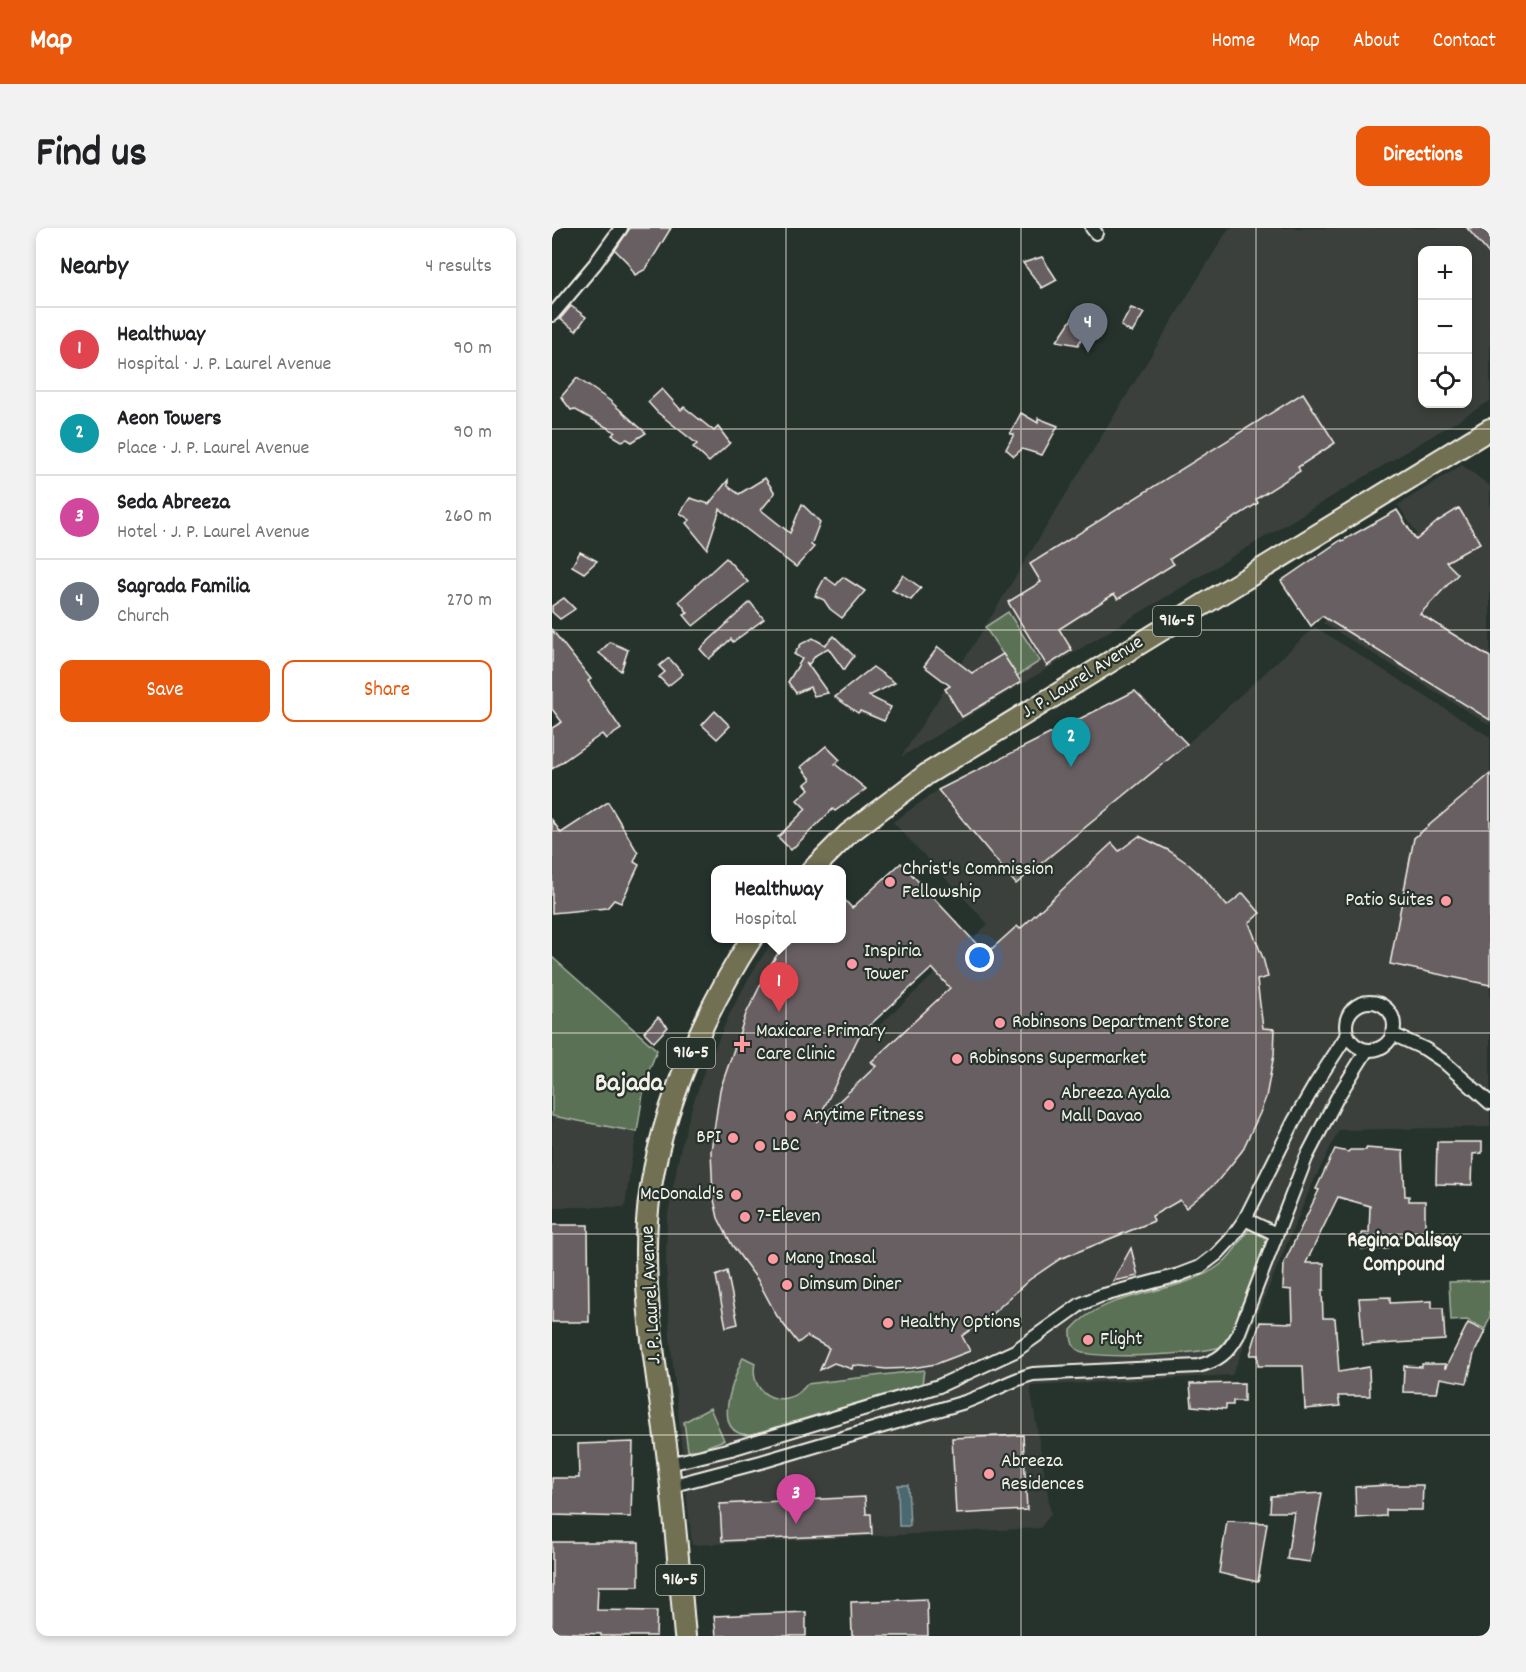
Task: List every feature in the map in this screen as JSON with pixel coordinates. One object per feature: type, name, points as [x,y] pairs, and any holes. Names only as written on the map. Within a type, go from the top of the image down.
[{"type":"main road","name":"J. P. Laurel Avenue","points":[[817,865],[848,834],[927,774],[1490,429]]},
{"type":"main road","name":"J. P. Laurel Avenue","points":[[685,1636],[669,1464],[649,1298],[647,1236],[651,1196],[661,1144],[686,1064],[712,1004],[750,943]]},
{"type":"street","points":[[552,315],[595,264],[621,228]]},
{"type":"street","points":[[669,1464],[731,1449],[939,1386],[1015,1351],[1081,1304],[1100,1296],[1179,1275],[1200,1267],[1232,1239],[1245,1219],[1294,1121],[1347,1035],[1348,1015],[1357,1006],[1369,1002],[1383,1006],[1392,1018],[1392,1034],[1383,1046],[1367,1050],[1359,1047],[1347,1035]]},
{"type":"street","points":[[1392,1034],[1425,1049],[1443,1061],[1490,1104]]},
{"type":"street","points":[[670,1486],[761,1462],[965,1402],[986,1395],[1023,1376],[1181,1367],[1212,1362],[1227,1352],[1238,1335],[1306,1158],[1367,1050]]},
{"type":"street","points":[[1245,1219],[1276,1234]]},
{"type":"shaded area","points":[[1229,228],[1490,228],[1490,401],[901,757],[983,630]]},
{"type":"shaded area","points":[[1462,465],[1490,486],[1490,725],[1323,623],[1417,534],[1398,505]]},
{"type":"shaded area","points":[[1315,627],[1490,737],[1490,1127],[1339,1130],[1309,1191],[1232,1375],[1030,1386],[1051,1514],[1040,1528],[692,1545],[670,1336],[666,1263],[667,1220],[680,1151],[691,1110],[703,1075],[730,1013],[750,976],[771,943],[778,943],[867,1037],[988,924],[893,822],[938,790],[1135,691],[1187,744]]},
{"type":"shaded area","points":[[552,1116],[637,1132],[625,1207],[552,1207]]},
{"type":"green space","points":[[1008,612],[1040,661],[1017,676],[985,627]]},
{"type":"green space","points":[[552,957],[657,1050],[645,1081],[637,1132],[552,1116]]},
{"type":"green space","points":[[1249,1229],[1267,1239],[1231,1333],[1220,1347],[1171,1354],[1125,1356],[1088,1353],[1074,1346],[1071,1330],[1086,1316],[1122,1299],[1184,1283],[1203,1275],[1220,1265],[1232,1253]]},
{"type":"green space","points":[[1490,1281],[1490,1317],[1485,1329],[1467,1320],[1451,1321],[1449,1282]]},
{"type":"green space","points":[[743,1357],[755,1363],[754,1375],[757,1385],[763,1392],[780,1399],[799,1393],[807,1384],[924,1370],[922,1384],[749,1435],[737,1432],[730,1425],[727,1415],[731,1390]]},
{"type":"green space","points":[[710,1408],[724,1440],[698,1450],[688,1450],[684,1422]]},
{"type":"water","points":[[898,1485],[908,1485],[910,1526],[899,1526]]},
{"type":"building","points":[[630,228],[671,228],[646,269],[635,275],[628,263],[615,250]]},
{"type":"building","points":[[1467,228],[1490,228],[1490,255]]},
{"type":"building","points":[[1042,257],[1057,280],[1042,288],[1023,263]]},
{"type":"building","points":[[571,306],[586,317],[576,331],[560,319]]},
{"type":"building","points":[[1131,308],[1144,313],[1132,333],[1121,326]]},
{"type":"building","points":[[1073,317],[1088,326],[1078,345],[1057,341]]},
{"type":"building","points":[[577,378],[609,400],[646,433],[632,442],[627,439],[622,441],[612,435],[615,432],[574,409],[571,410],[561,397]]},
{"type":"building","points":[[662,389],[681,410],[684,407],[714,431],[718,427],[730,443],[709,462],[693,447],[697,444],[648,402]]},
{"type":"building","points":[[1303,393],[1335,443],[1298,467],[1300,471],[1256,499],[1258,503],[1170,559],[1174,564],[1118,599],[1114,594],[1059,629],[1072,650],[1047,666],[1008,602],[1041,582],[1030,564]]},
{"type":"building","points":[[1021,413],[1038,423],[1038,418],[1058,426],[1042,455],[1022,449],[1014,456],[1006,449],[1014,434],[1010,434]]},
{"type":"building","points":[[765,478],[775,493],[761,510],[790,533],[802,504],[820,522],[811,545],[814,547],[796,567],[720,509],[707,549],[686,523],[690,520],[680,513],[690,498],[709,504],[728,480],[728,486],[739,494]]},
{"type":"building","points":[[1459,508],[1480,543],[1446,562],[1458,574],[1420,614],[1490,657],[1490,720],[1322,616],[1311,626],[1281,581],[1341,540],[1397,510],[1416,540],[1438,521]]},
{"type":"building","points":[[580,552],[597,561],[584,573],[572,566]]},
{"type":"building","points":[[726,558],[748,582],[693,626],[684,615],[688,613],[679,601]]},
{"type":"building","points":[[903,575],[921,588],[911,600],[892,590]]},
{"type":"building","points":[[825,577],[836,585],[843,577],[865,591],[842,618],[830,609],[824,600],[815,596]]},
{"type":"building","points":[[564,598],[575,609],[560,619],[552,612],[552,606]]},
{"type":"building","points":[[750,602],[764,619],[733,642],[731,639],[709,659],[700,649]]},
{"type":"building","points":[[552,630],[591,679],[588,681],[621,729],[606,739],[602,734],[552,769],[552,728],[562,722],[552,709]]},
{"type":"building","points":[[834,636],[854,656],[844,670],[828,648],[816,655],[809,664],[806,662],[828,693],[814,696],[810,687],[796,693],[788,682],[802,659],[794,654],[801,644],[813,638],[825,645]]},
{"type":"building","points":[[610,642],[628,650],[621,671],[599,653]]},
{"type":"building","points":[[938,647],[972,673],[1003,654],[1021,682],[962,717],[945,689],[950,686],[924,666]]},
{"type":"building","points":[[669,658],[683,674],[668,686],[659,677],[665,672],[659,666]]},
{"type":"building","points":[[873,667],[895,683],[869,696],[891,707],[884,721],[860,711],[858,713],[835,697]]},
{"type":"building","points":[[1135,691],[1187,744],[1016,884],[938,790]]},
{"type":"building","points":[[715,711],[730,726],[717,739],[702,725]]},
{"type":"building","points":[[826,746],[840,760],[835,764],[866,789],[835,811],[833,809],[791,850],[778,837],[806,809],[797,800],[809,789],[805,784],[811,779],[801,767]]},
{"type":"building","name":"Patio Suites","points":[[1490,774],[1490,985],[1390,964],[1414,838]]},
{"type":"building","points":[[608,802],[638,853],[634,862],[639,865],[621,903],[614,900],[607,908],[552,913],[552,820],[561,833]]},
{"type":"building","name":"Abreeza Ayala Mall Davao","points":[[1139,836],[1168,850],[1187,863],[1204,878],[1227,906],[1243,893],[1260,913],[1249,923],[1268,977],[1257,980],[1263,1028],[1275,1029],[1274,1055],[1266,1097],[1242,1151],[1216,1183],[1186,1208],[1180,1200],[1152,1216],[1154,1221],[1060,1259],[1029,1280],[992,1314],[962,1336],[970,1351],[936,1364],[912,1368],[886,1369],[853,1365],[852,1369],[834,1363],[820,1370],[829,1348],[807,1336],[798,1343],[777,1316],[757,1279],[732,1245],[718,1218],[713,1195],[711,1151],[720,1090],[746,1014],[771,964],[781,949],[790,943],[846,943],[846,901],[852,908],[901,863],[986,954],[1017,926],[1020,929],[1112,843],[1119,851]],"holes":[[[932,968],[950,988],[871,1062],[876,1066],[817,1122],[860,1034]]]},
{"type":"building","points":[[658,1017],[668,1027],[654,1042],[644,1032]]},
{"type":"building","points":[[1437,1142],[1482,1142],[1482,1153],[1473,1154],[1472,1185],[1436,1184]]},
{"type":"building","points":[[1366,1148],[1403,1151],[1405,1196],[1409,1196],[1409,1201],[1425,1201],[1425,1236],[1388,1236],[1388,1249],[1362,1249],[1362,1233],[1369,1233],[1370,1206],[1338,1197],[1306,1263],[1324,1263],[1323,1318],[1335,1318],[1339,1372],[1369,1367],[1370,1396],[1338,1396],[1340,1406],[1305,1409],[1303,1366],[1258,1366],[1258,1355],[1250,1355],[1260,1322],[1293,1323],[1292,1290],[1283,1289],[1284,1263],[1319,1190],[1316,1189],[1335,1149],[1348,1152],[1366,1150]]},
{"type":"building","points":[[552,1225],[588,1225],[589,1322],[552,1322]]},
{"type":"building","points":[[1131,1248],[1138,1276],[1113,1281]]},
{"type":"building","points":[[727,1271],[738,1324],[726,1327],[716,1276]]},
{"type":"building","points":[[1390,1297],[1390,1303],[1432,1301],[1432,1308],[1443,1308],[1445,1340],[1363,1345],[1359,1298]]},
{"type":"building","points":[[1468,1323],[1485,1331],[1474,1354],[1467,1383],[1440,1378],[1437,1393],[1403,1392],[1404,1366],[1422,1367],[1422,1364],[1445,1364],[1445,1369]]},
{"type":"building","points":[[1244,1383],[1244,1401],[1233,1401],[1233,1405],[1226,1405],[1226,1409],[1192,1406],[1190,1384]]},
{"type":"building","name":"Abreeza Residences","points":[[1023,1435],[1027,1510],[956,1514],[952,1438]]},
{"type":"building","points":[[633,1442],[631,1517],[552,1515],[552,1478],[579,1478],[578,1444]]},
{"type":"building","points":[[1423,1485],[1422,1510],[1386,1510],[1386,1516],[1356,1518],[1355,1487]]},
{"type":"building","points":[[1322,1493],[1310,1562],[1287,1559],[1294,1512],[1270,1512],[1271,1496]]},
{"type":"building","points":[[865,1497],[866,1514],[871,1514],[872,1534],[722,1541],[720,1504]]},
{"type":"building","points":[[1227,1521],[1267,1523],[1258,1582],[1219,1573]]},
{"type":"building","points":[[552,1542],[639,1542],[639,1586],[598,1586],[597,1610],[657,1611],[656,1636],[601,1636],[601,1634],[552,1632]]},
{"type":"building","points":[[927,1599],[928,1636],[852,1636],[851,1602]]},
{"type":"building","points":[[806,1612],[806,1636],[716,1636],[714,1616]]},
{"type":"place","name":"Sagrada Familia","points":[[1088,353]]},
{"type":"place","name":"Aeon Towers","points":[[1071,767]]},
{"type":"place","name":"Christ's Commission Fellowship","points":[[890,882]]},
{"type":"place","name":"Patio Suites","points":[[1446,901]]},
{"type":"place","name":"Inspiria Tower","points":[[852,964]]},
{"type":"place","name":"Healthway","points":[[779,1012]]},
{"type":"place","name":"Robinsons Department Store","points":[[1000,1023]]},
{"type":"place","name":"Maxicare Primary Care Clinic","points":[[742,1044]]},
{"type":"place","name":"Robinsons Supermarket","points":[[957,1059]]},
{"type":"place","name":"Abreeza Ayala Mall Davao","points":[[1049,1105]]},
{"type":"place","name":"Anytime Fitness","points":[[791,1116]]},
{"type":"place","name":"BPI","points":[[733,1138]]},
{"type":"place","name":"LBC","points":[[760,1146]]},
{"type":"place","name":"McDonald's","points":[[736,1195]]},
{"type":"place","name":"7-Eleven","points":[[745,1217]]},
{"type":"place","name":"Mang Inasal","points":[[773,1259]]},
{"type":"place","name":"Dimsum Diner","points":[[787,1285]]},
{"type":"place","name":"Healthy Options","points":[[888,1323]]},
{"type":"place","name":"Flight","points":[[1088,1340]]},
{"type":"place","name":"Abreeza Residences","points":[[989,1474]]},
{"type":"place","name":"Seda Abreeza","points":[[796,1524]]},
{"type":"district","name":"Bajada","points":[[629,1084]]},
{"type":"district","name":"Regina Dalisay Compound","points":[[1404,1254]]}]
